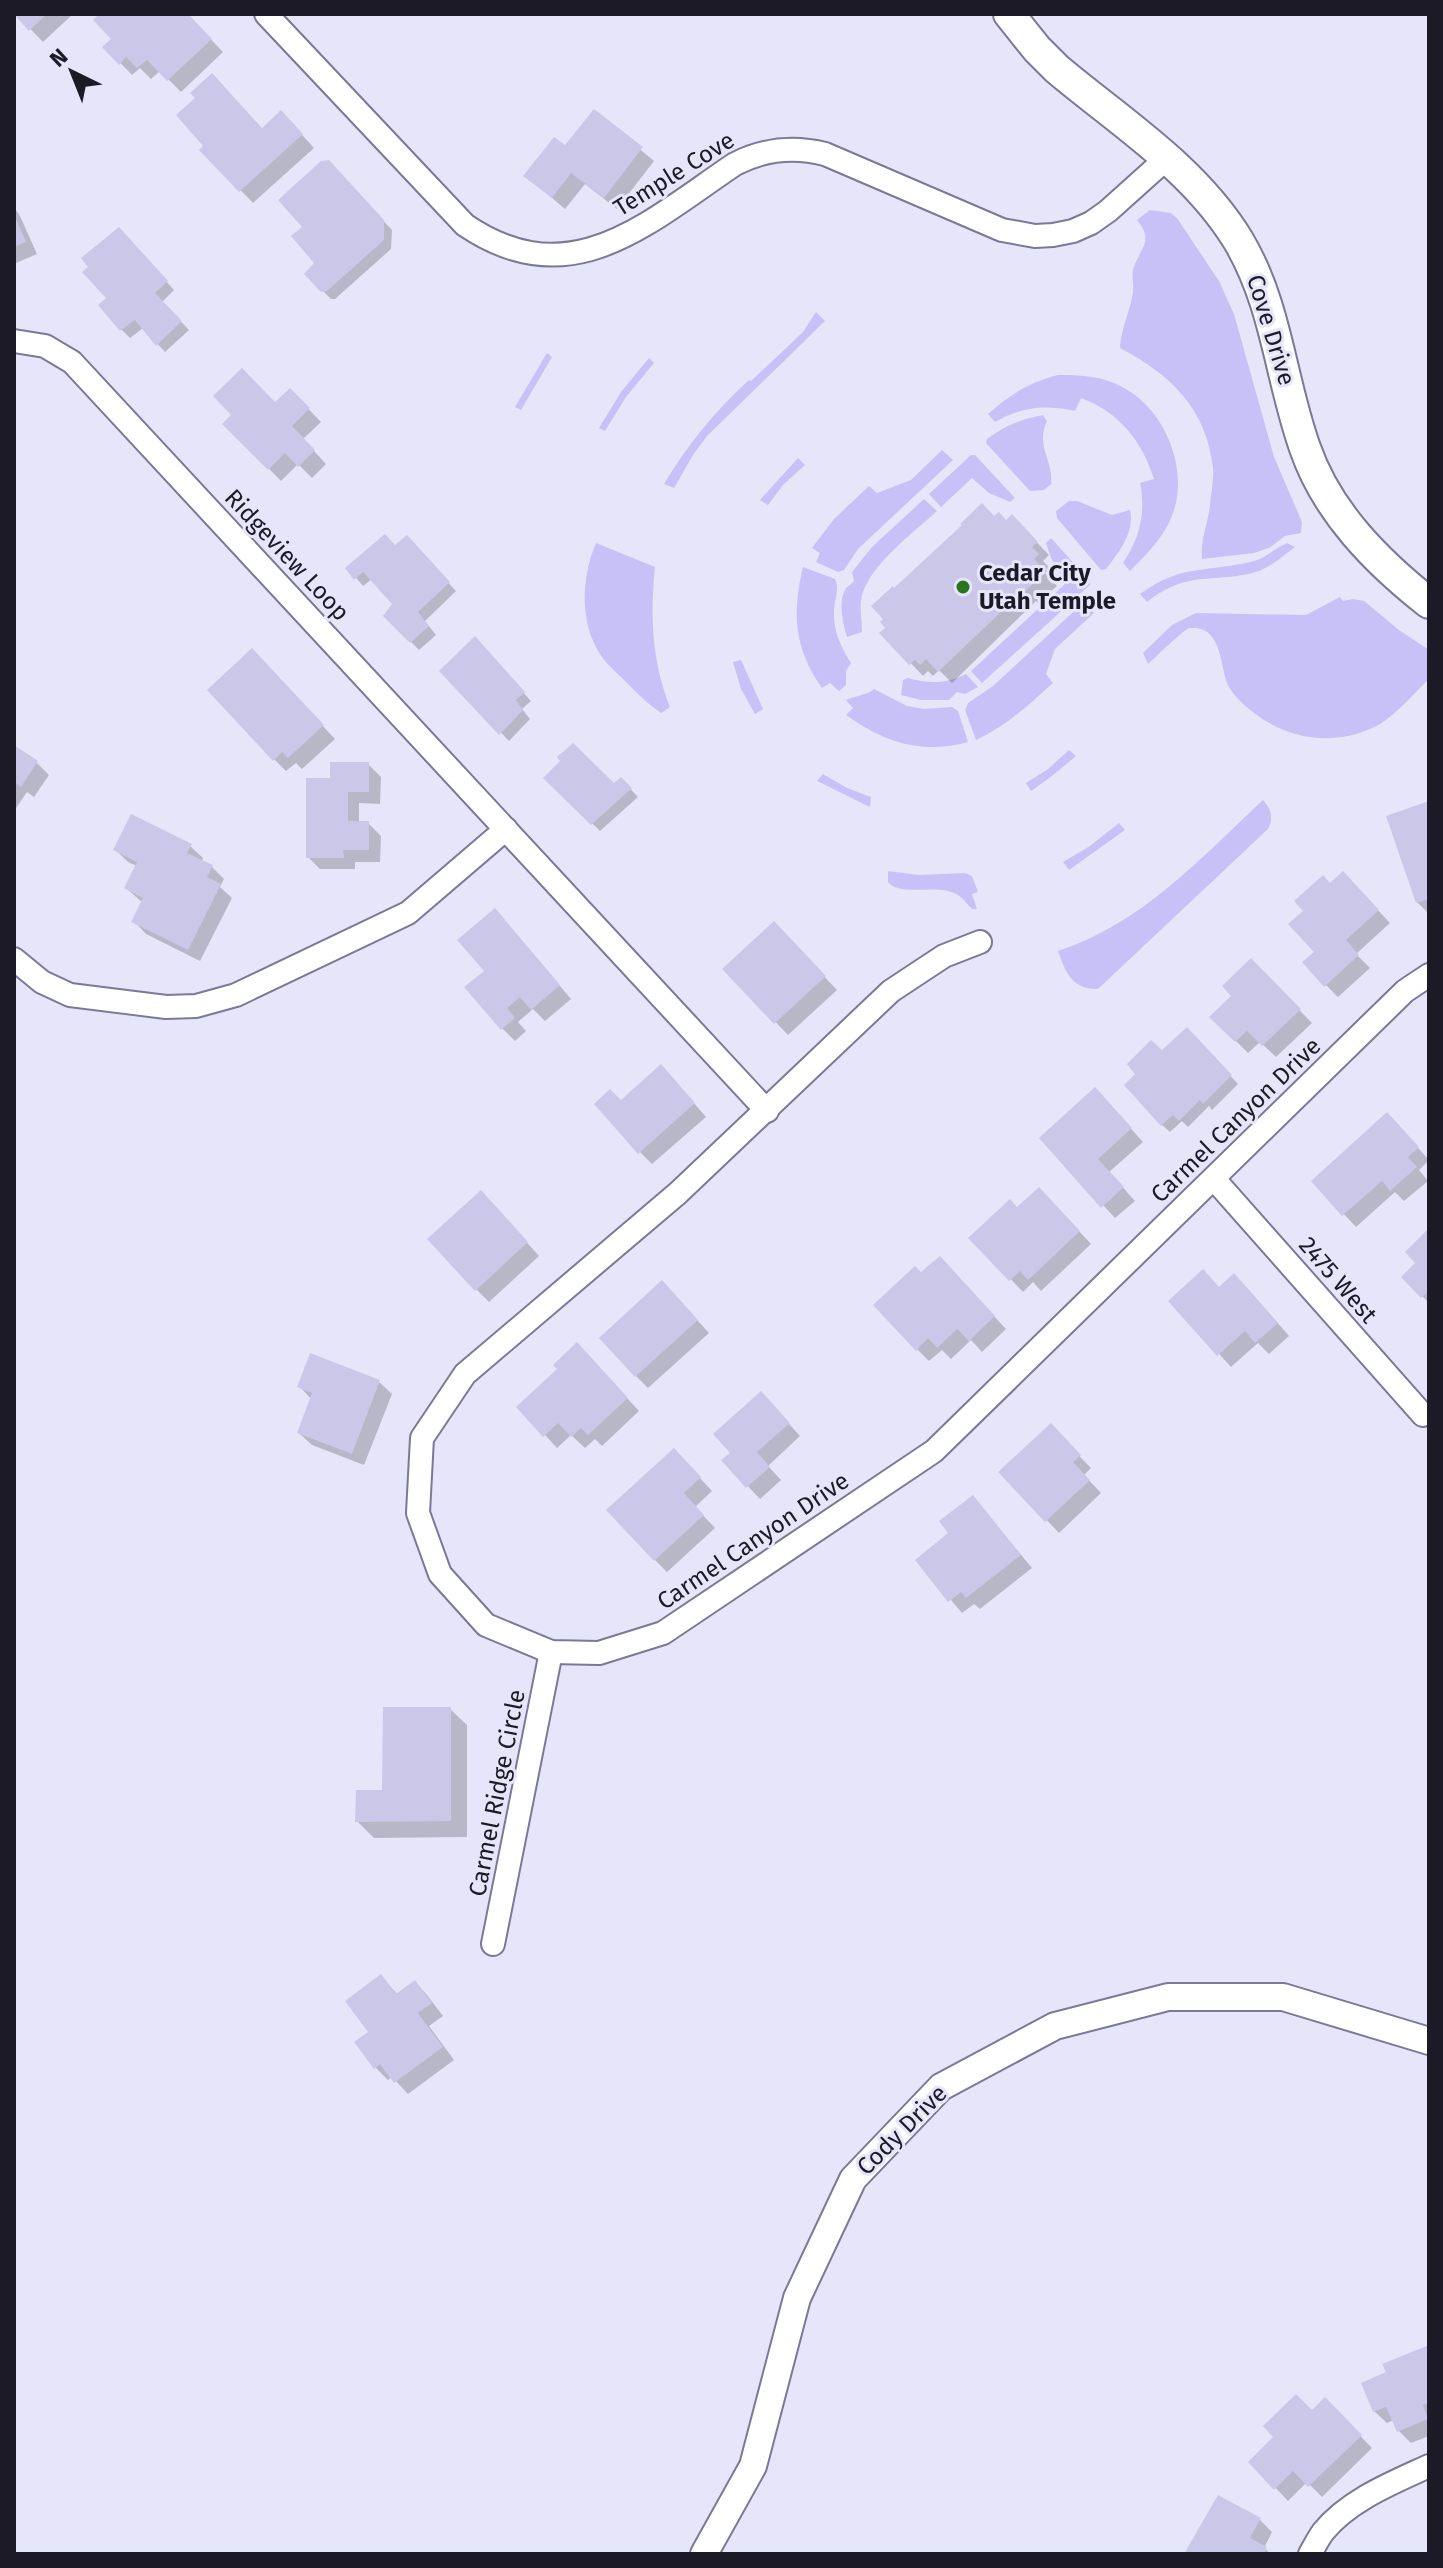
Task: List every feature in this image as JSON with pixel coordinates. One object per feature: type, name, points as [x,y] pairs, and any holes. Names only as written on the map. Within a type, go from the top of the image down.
[{"type":"main road","name":"Cove Drive","points":[[1009,14],[1057,69],[1167,158],[1189,178],[1223,218],[1253,269],[1266,299],[1301,435],[1318,479],[1355,534],[1404,583],[1429,603]]},
{"type":"street","name":"Temple Cove","points":[[266,14],[450,212],[481,236],[529,253],[564,255],[610,244],[735,164],[780,149],[825,154],[1002,230],[1035,236],[1073,231],[1091,223],[1167,158]]},
{"type":"street","name":"Ridgeview Loop","points":[[14,341],[45,346],[72,362],[767,1111]]},
{"type":"street","points":[[14,959],[42,982],[70,995],[166,1007],[196,1006],[236,995],[408,913],[506,829]]},
{"type":"street","name":"Carmel Canyon Drive","points":[[980,942],[944,956],[891,991],[678,1193],[465,1374],[422,1438],[418,1513],[440,1574],[486,1625],[551,1652],[599,1653],[663,1633],[934,1451],[1405,991],[1429,975]]},
{"type":"street","name":"2475 West","points":[[1214,1179],[1423,1415]]},
{"type":"street","name":"Carmel Ridge Circle","points":[[493,1944],[551,1652]]},
{"type":"street","name":"Cody Drive","points":[[704,2554],[753,2466],[797,2298],[853,2179],[941,2087],[1055,2026],[1168,1997],[1283,1997],[1429,2041]]},
{"type":"street","points":[[1310,2554],[1323,2532],[1350,2507],[1429,2466]]},
{"type":"shaded area","points":[[1150,210],[1171,213],[1177,218],[1219,281],[1234,314],[1274,457],[1302,522],[1301,533],[1285,536],[1269,548],[1254,553],[1202,559],[1213,473],[1203,428],[1194,411],[1170,382],[1120,348],[1133,292],[1133,270],[1145,239],[1137,220]]},
{"type":"shaded area","points":[[816,312],[825,321],[707,436],[674,488],[664,484],[713,416],[803,332]]},
{"type":"shaded area","points":[[547,353],[552,357],[521,410],[515,407]]},
{"type":"shaded area","points":[[649,358],[654,363],[626,397],[605,431],[599,428],[621,392]]},
{"type":"shaded area","points":[[1058,375],[1100,379],[1124,388],[1154,414],[1173,450],[1178,490],[1174,510],[1158,540],[1130,571],[1123,563],[1134,544],[1140,524],[1140,483],[1154,479],[1136,440],[1118,420],[1081,398],[1075,411],[1034,408],[995,422],[988,414],[1020,390]]},
{"type":"shaded area","points":[[1043,415],[1047,421],[1043,439],[1051,484],[1044,490],[1030,491],[986,443],[987,439],[1006,427]]},
{"type":"shaded area","points":[[942,450],[953,460],[858,549],[844,570],[838,572],[816,562],[820,553],[812,548],[834,519],[869,486],[877,493],[911,480]]},
{"type":"shaded area","points":[[971,455],[975,455],[1015,498],[1010,502],[989,493],[972,478],[941,507],[929,494]]},
{"type":"shaded area","points":[[798,458],[805,465],[783,485],[768,505],[760,500]]},
{"type":"shaded area","points":[[924,499],[937,511],[874,572],[862,595],[862,632],[847,637],[842,601],[846,589],[854,581],[852,572],[872,547]]},
{"type":"shaded area","points":[[1069,501],[1077,501],[1112,515],[1130,510],[1128,534],[1106,569],[1101,570],[1057,518],[1056,511]]},
{"type":"shaded area","points":[[1051,538],[1089,580],[1090,585],[1075,598],[1071,594],[1064,596],[1068,605],[982,683],[971,671],[1066,583],[1046,543]]},
{"type":"shaded area","points":[[596,543],[655,567],[654,638],[659,673],[670,707],[661,713],[608,664],[589,630],[585,586]]},
{"type":"shaded area","points":[[1287,543],[1295,547],[1259,571],[1190,581],[1162,591],[1147,602],[1140,594],[1182,573],[1258,560]]},
{"type":"shaded area","points":[[803,567],[835,579],[835,626],[851,663],[846,671],[846,685],[839,691],[830,683],[822,688],[801,645],[797,600]]},
{"type":"shaded area","points":[[1340,597],[1343,601],[1364,601],[1429,650],[1429,679],[1387,719],[1366,731],[1321,738],[1292,733],[1259,717],[1232,692],[1217,646],[1208,633],[1200,629],[1185,630],[1148,664],[1143,653],[1172,625],[1196,613],[1306,615]]},
{"type":"shaded area","points":[[1083,603],[1094,613],[1055,649],[1046,674],[1053,683],[1007,722],[976,740],[965,710],[968,703],[993,686]]},
{"type":"shaded area","points":[[741,660],[763,709],[755,714],[741,689],[733,662]]},
{"type":"shaded area","points":[[966,674],[978,687],[965,694],[957,692],[949,700],[921,700],[901,695],[903,680],[908,678],[937,682]]},
{"type":"shaded area","points":[[874,689],[907,706],[924,709],[952,707],[958,711],[968,742],[935,747],[904,744],[874,732],[846,715],[853,708],[846,700]]},
{"type":"shaded area","points":[[1069,750],[1076,756],[1031,791],[1026,783]]},
{"type":"shaded area","points":[[823,774],[871,797],[870,807],[817,781]]},
{"type":"shaded area","points":[[1263,800],[1271,814],[1268,829],[1098,989],[1089,989],[1071,978],[1058,951],[1088,939],[1143,907],[1192,867]]},
{"type":"shaded area","points":[[1119,823],[1125,830],[1069,870],[1063,862]]},
{"type":"shaded area","points":[[888,871],[919,875],[965,873],[972,876],[978,892],[972,894],[977,909],[972,909],[960,896],[950,891],[894,887],[888,882]]},
{"type":"building","points":[[14,14],[47,14],[29,31]]},
{"type":"building","points":[[99,14],[188,14],[212,39],[167,81],[147,60],[137,68],[126,57],[119,65],[102,47],[111,39],[93,20]]},
{"type":"building","points":[[212,73],[262,128],[281,110],[303,134],[239,192],[199,150],[203,146],[176,115],[195,98],[190,93]]},
{"type":"building","points":[[594,109],[643,147],[604,198],[571,173],[552,198],[523,176],[554,137],[565,145]]},
{"type":"building","points":[[329,160],[384,220],[384,240],[327,291],[321,292],[304,274],[314,263],[291,236],[302,227],[278,200],[321,161]]},
{"type":"building","points":[[14,214],[26,242],[14,247]]},
{"type":"building","points":[[119,227],[168,281],[155,293],[182,321],[156,346],[135,320],[120,331],[98,305],[106,298],[82,272],[88,267],[81,258]]},
{"type":"building","points":[[242,368],[275,402],[290,388],[310,408],[292,426],[315,450],[298,467],[285,453],[268,470],[222,424],[231,415],[213,396]]},
{"type":"building","name":"Cedar City Utah Temple","points":[[982,503],[994,516],[999,512],[1006,520],[1012,514],[1038,542],[1032,547],[1039,554],[1034,559],[1046,572],[938,672],[926,659],[920,665],[915,660],[909,665],[879,633],[885,628],[880,622],[883,619],[871,606],[962,525]]},
{"type":"building","points":[[385,534],[395,545],[407,535],[450,582],[418,612],[429,626],[410,643],[383,616],[392,604],[363,572],[354,580],[345,568]]},
{"type":"building","points":[[475,636],[525,692],[516,700],[523,710],[499,735],[439,671]]},
{"type":"building","points":[[252,648],[324,725],[288,758],[282,752],[273,761],[207,690]]},
{"type":"building","points":[[573,743],[614,783],[621,777],[632,788],[591,825],[543,778],[560,761],[557,757]]},
{"type":"building","points":[[14,745],[38,761],[21,787],[14,782]]},
{"type":"building","points":[[330,762],[369,762],[369,792],[348,792],[348,821],[369,821],[369,850],[343,850],[344,858],[306,858],[306,778],[330,778]]},
{"type":"building","points":[[1429,801],[1429,899],[1416,903],[1386,816]]},
{"type":"building","points":[[131,814],[192,844],[187,853],[213,865],[207,877],[221,884],[188,950],[131,922],[143,898],[124,888],[137,862],[113,850]]},
{"type":"building","points":[[1343,871],[1379,910],[1346,940],[1359,955],[1324,987],[1302,962],[1314,952],[1288,924],[1303,911],[1294,901],[1323,875],[1330,883]]},
{"type":"building","points":[[495,908],[560,985],[531,1010],[520,997],[507,1008],[515,1018],[501,1030],[464,987],[484,971],[457,940]]},
{"type":"building","points":[[774,921],[826,976],[774,1024],[722,969]]},
{"type":"building","points":[[1251,958],[1301,1009],[1262,1046],[1247,1031],[1235,1042],[1209,1017],[1231,996],[1222,986]]},
{"type":"building","points":[[1187,1027],[1232,1075],[1203,1104],[1200,1100],[1179,1121],[1173,1115],[1161,1126],[1124,1085],[1135,1074],[1127,1064],[1151,1040],[1162,1050]]},
{"type":"building","points":[[661,1064],[695,1103],[638,1154],[594,1104],[610,1089],[621,1100]]},
{"type":"building","points":[[1095,1087],[1132,1128],[1098,1159],[1124,1187],[1101,1208],[1039,1138]]},
{"type":"building","points":[[1387,1112],[1419,1147],[1408,1157],[1417,1167],[1390,1191],[1382,1181],[1342,1216],[1311,1181]]},
{"type":"building","points":[[1039,1187],[1080,1231],[1028,1280],[1020,1271],[1009,1281],[968,1238],[1010,1199],[1017,1207]]},
{"type":"building","points":[[481,1190],[528,1242],[475,1291],[427,1239]]},
{"type":"building","points":[[1429,1228],[1429,1291],[1421,1298],[1401,1277],[1415,1263],[1405,1252]]},
{"type":"building","points":[[940,1256],[995,1316],[969,1341],[957,1329],[937,1348],[928,1338],[916,1351],[873,1305],[915,1266],[921,1272]]},
{"type":"building","points":[[1203,1269],[1219,1287],[1234,1273],[1278,1323],[1255,1343],[1245,1331],[1217,1356],[1168,1301]]},
{"type":"building","points":[[662,1280],[698,1320],[635,1377],[599,1338]]},
{"type":"building","points":[[577,1342],[628,1398],[588,1435],[581,1428],[571,1437],[558,1423],[543,1437],[516,1407],[557,1369],[553,1365]]},
{"type":"building","points":[[310,1353],[380,1380],[352,1454],[297,1433],[312,1393],[297,1387]]},
{"type":"building","points":[[761,1391],[790,1423],[757,1452],[770,1467],[746,1488],[721,1460],[730,1453],[713,1434]]},
{"type":"building","points":[[1051,1423],[1081,1455],[1073,1462],[1090,1480],[1045,1522],[998,1472]]},
{"type":"building","points":[[674,1448],[701,1477],[684,1493],[704,1515],[654,1561],[606,1510]]},
{"type":"building","points":[[973,1495],[1021,1555],[966,1598],[961,1592],[948,1602],[915,1560],[948,1533],[939,1521]]},
{"type":"building","points":[[383,1707],[451,1707],[451,1821],[355,1822],[356,1790],[382,1790]]},
{"type":"building","points":[[381,1974],[396,1994],[415,1980],[432,2003],[418,2013],[443,2047],[394,2083],[380,2064],[374,2069],[354,2042],[368,2032],[345,2001]]},
{"type":"building","points":[[1429,2345],[1429,2402],[1423,2405],[1428,2419],[1397,2432],[1386,2407],[1373,2412],[1361,2383],[1386,2372],[1382,2364]]},
{"type":"building","points":[[1296,2394],[1312,2410],[1325,2397],[1362,2435],[1308,2487],[1293,2471],[1274,2490],[1248,2462],[1273,2437],[1263,2426]]},
{"type":"building","points":[[1218,2495],[1261,2518],[1250,2538],[1267,2547],[1264,2554],[1184,2554]]},
{"type":"place","name":"Cedar City Utah Temple","points":[[963,587]]}]
